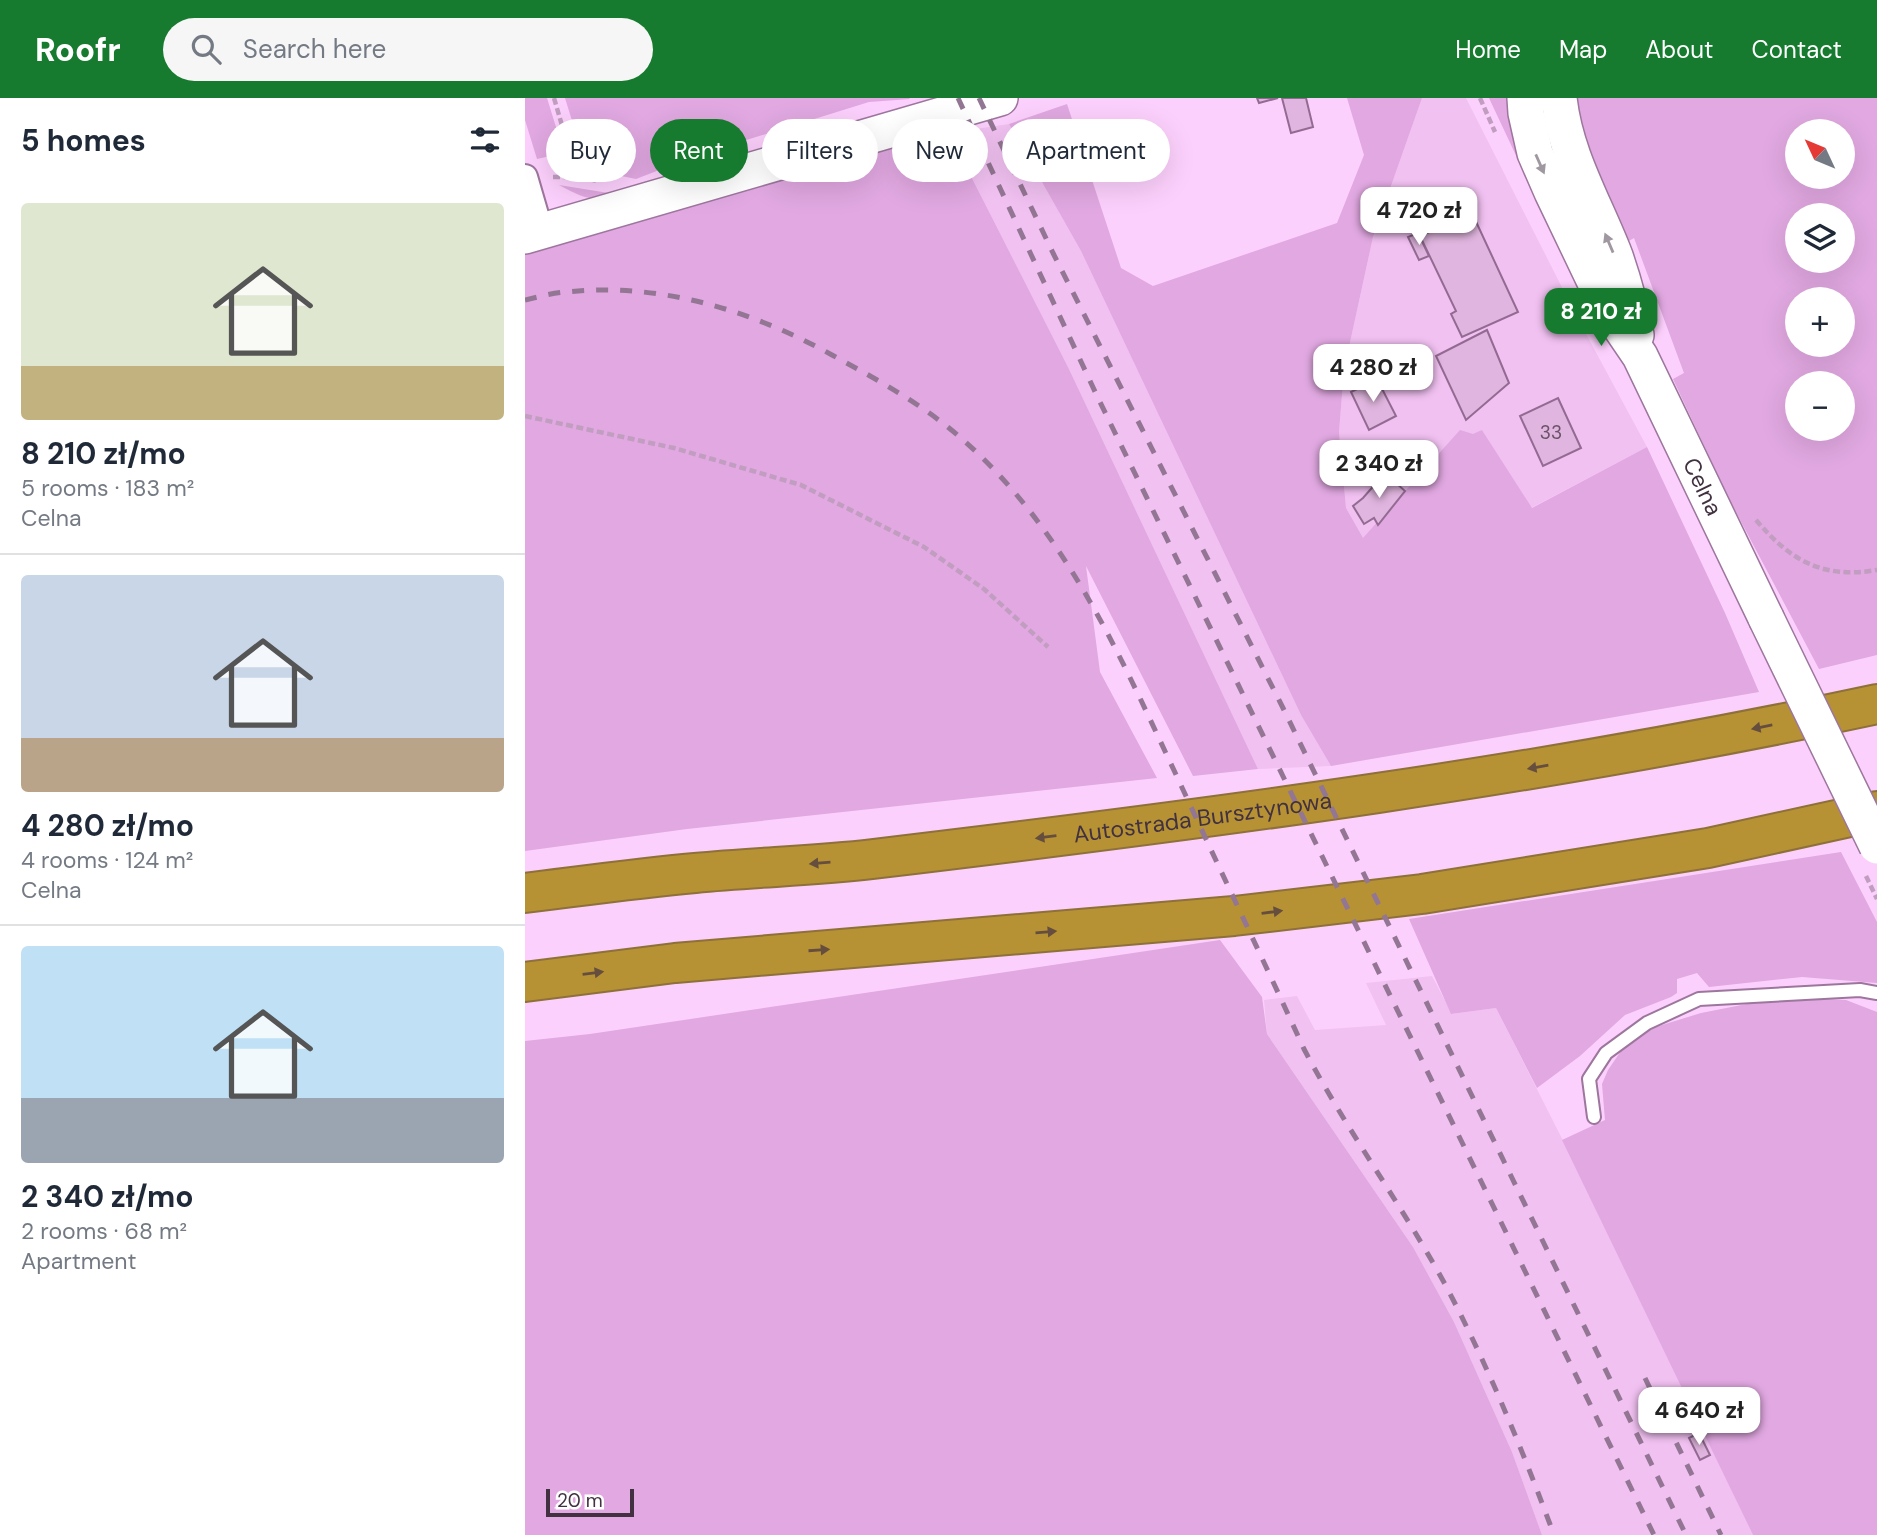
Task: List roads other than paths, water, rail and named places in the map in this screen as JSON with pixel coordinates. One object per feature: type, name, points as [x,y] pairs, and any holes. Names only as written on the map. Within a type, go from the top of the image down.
[{"type":"highway","name":"Autostrada Bursztynowa","points":[[525,893],[694,873],[869,859],[1257,810],[1464,780],[1721,735],[1877,704]]},
{"type":"highway","points":[[525,982],[702,961],[1234,916],[1422,894],[1708,848],[1877,811]]},
{"type":"street","points":[[537,177],[533,234],[1000,98]]},
{"type":"street","name":"Celna","points":[[1525,98],[1535,153],[1608,309],[1640,356],[1877,845]]},
{"type":"street","name":"Celna","points":[[1559,98],[1562,124],[1572,155],[1629,299],[1640,356]]},
{"type":"lane","points":[[1594,1117],[1589,1079],[1607,1053],[1647,1023],[1699,999],[1860,990],[1877,993]]},
{"type":"railway","points":[[958,98],[1098,398],[1654,1535]]},
{"type":"railway","points":[[979,98],[1053,253],[1283,708],[1686,1535]]},
{"type":"railway","points":[[525,300],[566,292],[635,291],[703,303],[769,325],[849,364],[931,414],[961,438],[998,474],[1031,513],[1061,554],[1112,642],[1304,1049],[1446,1286],[1504,1409],[1554,1535]]},
{"type":"railway","points":[[1645,1378],[1721,1535]]}]
